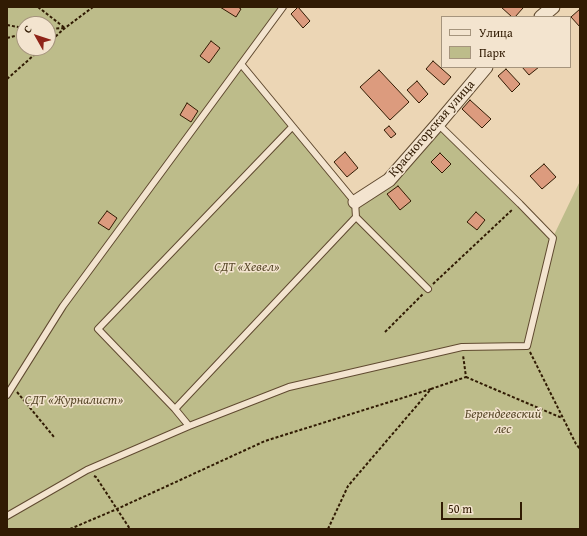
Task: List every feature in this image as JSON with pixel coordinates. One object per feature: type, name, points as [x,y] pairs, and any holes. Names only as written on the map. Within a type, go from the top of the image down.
[{"type":"street","points":[[542,16],[553,7]]},
{"type":"street","name":"Красногорская улица","points":[[355,202],[389,180],[485,68]]},
{"type":"lane","points":[[7,395],[63,306],[283,7]]},
{"type":"lane","points":[[241,64],[355,202],[356,217],[428,289]]},
{"type":"lane","points":[[7,516],[87,470],[190,426],[289,387],[462,347],[527,346],[553,238],[438,124]]},
{"type":"lane","points":[[190,426],[98,329],[292,127]]},
{"type":"lane","points":[[175,409],[356,217]]},
{"type":"path","points":[[38,7],[65,28]]},
{"type":"path","points":[[56,36],[93,7]]},
{"type":"path","points":[[56,29],[65,28]]},
{"type":"path","points":[[7,78],[33,56]]},
{"type":"path","points":[[385,332],[428,289],[520,204]]},
{"type":"path","points":[[527,346],[576,444],[580,448]]},
{"type":"path","points":[[462,347],[466,377]]},
{"type":"path","points":[[70,529],[265,441],[466,377],[563,418]]},
{"type":"path","points":[[12,387],[54,437]]},
{"type":"path","points":[[328,529],[348,486],[431,388]]},
{"type":"path","points":[[87,470],[96,477],[130,529]]},
{"type":"green space","points":[[7,7],[283,7],[241,64],[355,202],[389,180],[438,124],[553,237],[580,181],[580,529],[7,529]]},
{"type":"building","points":[[220,7],[238,7],[241,9],[236,17]]},
{"type":"building","points":[[298,7],[310,21],[303,28],[291,14]]},
{"type":"building","points":[[501,7],[523,8],[516,16],[511,16]]},
{"type":"building","points":[[580,9],[580,27],[571,17]]},
{"type":"building","points":[[211,41],[220,48],[209,63],[200,56]]},
{"type":"building","points":[[433,61],[451,77],[444,85],[426,69]]},
{"type":"building","points":[[523,68],[538,68],[529,75]]},
{"type":"building","points":[[506,69],[520,84],[512,92],[498,76]]},
{"type":"building","points":[[379,70],[409,102],[390,120],[360,87]]},
{"type":"building","points":[[417,81],[428,94],[419,103],[407,90]]},
{"type":"building","points":[[470,100],[491,119],[482,128],[462,109]]},
{"type":"building","points":[[187,103],[198,111],[191,122],[180,115]]},
{"type":"building","points":[[389,126],[396,134],[391,138],[384,130]]},
{"type":"building","points":[[345,152],[358,168],[347,177],[334,162]]},
{"type":"building","points":[[440,153],[451,164],[442,173],[431,162]]},
{"type":"building","points":[[544,164],[556,177],[542,189],[530,176]]},
{"type":"building","points":[[398,186],[411,201],[400,210],[387,194]]},
{"type":"building","points":[[107,211],[117,218],[109,230],[98,223]]},
{"type":"building","points":[[476,212],[485,220],[477,230],[467,222]]},
{"type":"park label","name":"СДТ «Хевел»","points":[[247,268]]},
{"type":"park label","name":"СДТ «Журналист»","points":[[74,401]]},
{"type":"park label","name":"Берендеевский лес","points":[[503,422]]}]
